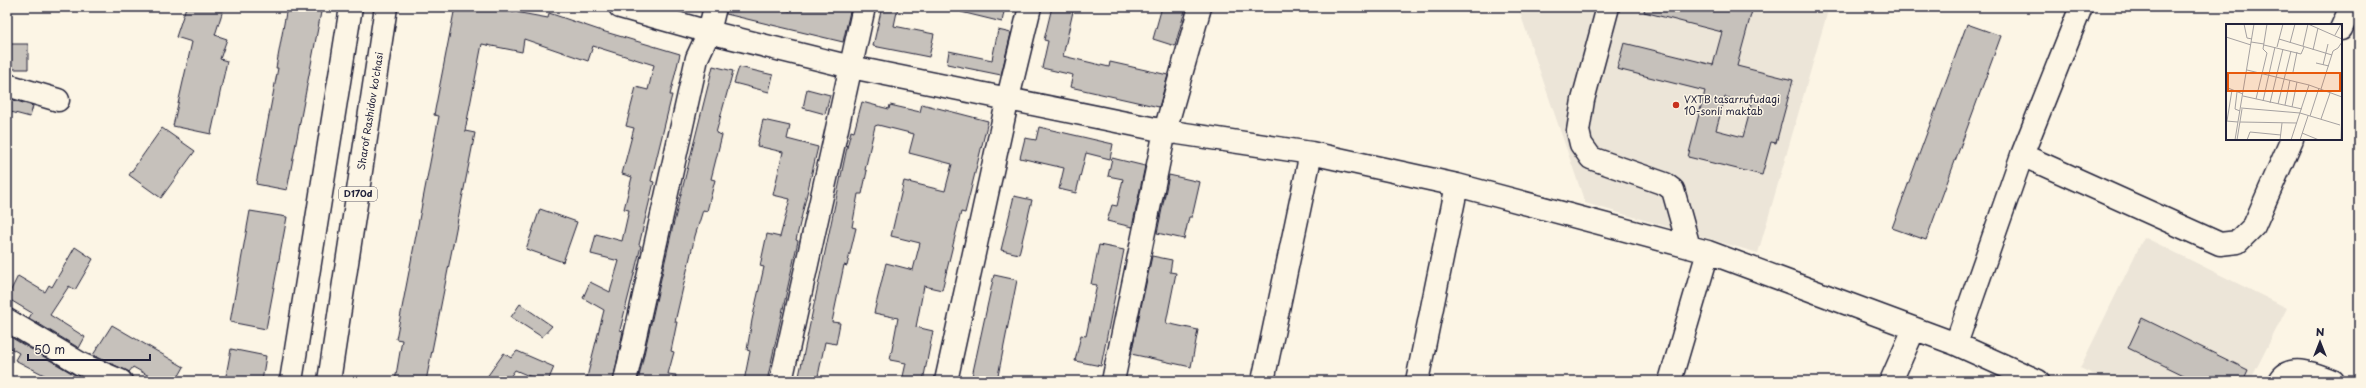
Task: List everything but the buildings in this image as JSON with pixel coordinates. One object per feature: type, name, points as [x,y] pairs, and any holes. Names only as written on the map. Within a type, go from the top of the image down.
[{"type":"street","points":[[291,381],[351,7]]},
{"type":"street","name":"Sharof Rashidov ko'chasi","points":[[329,381],[386,7]]},
{"type":"street","points":[[620,7],[709,32],[851,67],[1165,131],[1311,154],[1457,185],[1698,249],[1956,344],[2038,381]]},
{"type":"street","points":[[625,381],[697,58],[709,32],[715,7]]},
{"type":"street","points":[[781,381],[864,7]]},
{"type":"street","points":[[946,381],[1008,98],[1030,7]]},
{"type":"street","points":[[1112,381],[1165,131],[1200,7]]},
{"type":"street","points":[[1608,7],[1583,100],[1578,131],[1581,144],[1592,158],[1665,184],[1673,190],[1698,249],[1670,381]]},
{"type":"street","points":[[1956,344],[2022,154],[2081,7]]},
{"type":"street","points":[[2342,27],[2351,7]]},
{"type":"street","points":[[7,85],[58,100]]},
{"type":"street","points":[[2022,154],[2220,244],[2238,242],[2254,226],[2292,140]]},
{"type":"street","points":[[1263,381],[1311,154]]},
{"type":"street","points":[[1417,381],[1457,185]]},
{"type":"street","points":[[7,320],[77,373],[121,381]]},
{"type":"street","points":[[1891,381],[1914,329]]},
{"type":"street","points":[[2280,381],[2292,372],[2305,372],[2333,381]]},
{"type":"shaded area","name":"VXTB tasarrufudagi 10-sonli maktab","points":[[1518,7],[1829,7],[1758,253],[1585,203]]},
{"type":"shaded area","points":[[2144,237],[2287,308],[2250,381],[2108,381],[2080,368]]},
{"type":"place","name":"VXTB tasarrufudagi 10-sonli maktab","points":[[1676,105]]}]
